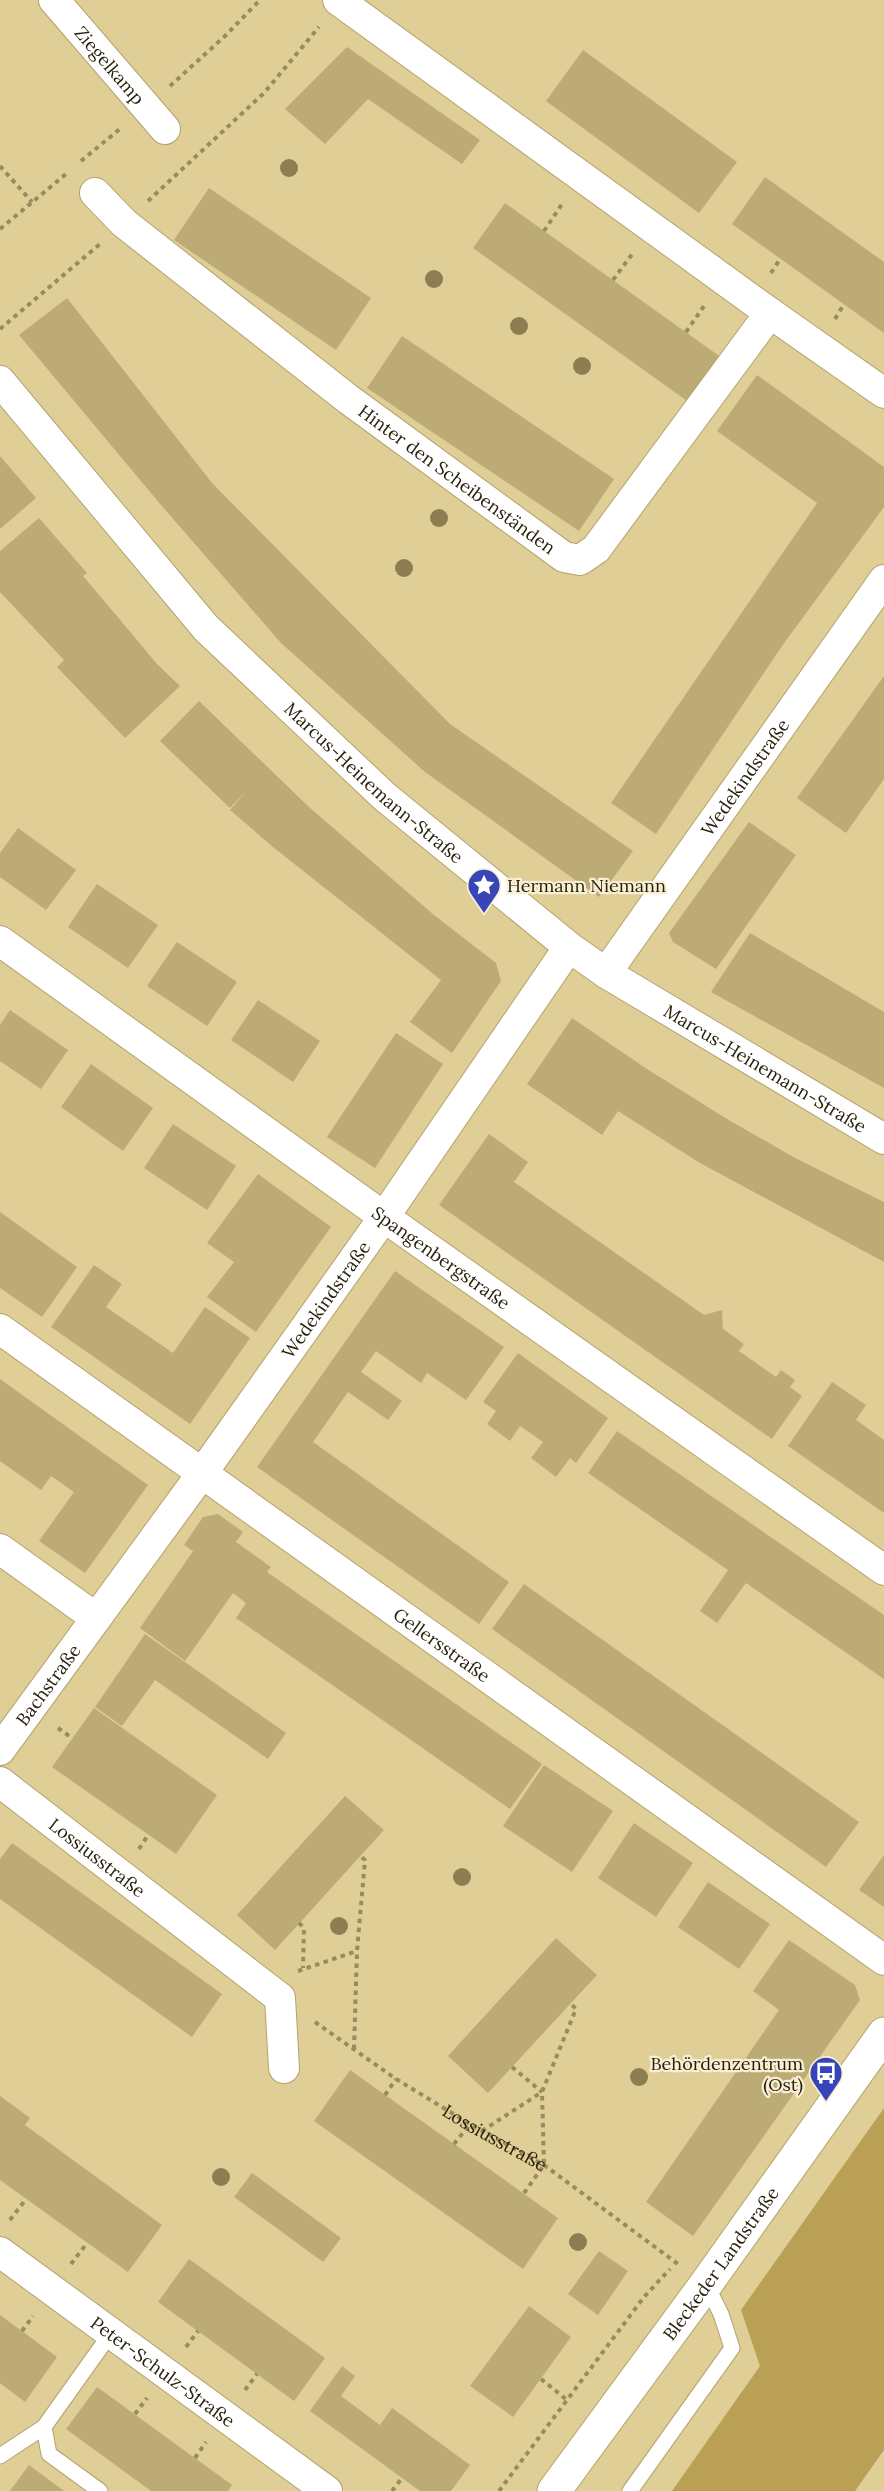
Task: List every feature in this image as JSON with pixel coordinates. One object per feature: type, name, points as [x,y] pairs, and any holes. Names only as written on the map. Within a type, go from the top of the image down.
[{"type":"street","name":"Ziegelkamp","points":[[54,0],[156,118]]},
{"type":"street","points":[[340,2],[770,314],[884,393]]},
{"type":"street","name":"Hinter den Scheibenständen","points":[[95,193],[124,223],[348,399],[564,557],[580,560],[596,549],[770,314]]},
{"type":"street","name":"Marcus-Heinemann-Straße","points":[[0,381],[206,628],[385,797],[569,946],[606,973],[884,1139]]},
{"type":"street","name":"Wedekindstraße","points":[[606,973],[884,580]]},
{"type":"street","name":"Spangenbergstraße","points":[[0,940],[384,1217],[884,1570]]},
{"type":"street","name":"Wedekindstraße","points":[[96,1618],[384,1217],[569,946]]},
{"type":"street","name":"Gellersstraße","points":[[0,1329],[203,1472],[597,1758],[884,1960]]},
{"type":"street","points":[[0,1549],[96,1618]]},
{"type":"street","name":"Bachstraße","points":[[0,1750],[96,1618]]},
{"type":"street","name":"Lossiusstraße","points":[[0,1782],[272,1991]]},
{"type":"street","points":[[272,1991],[284,2068]]},
{"type":"street","name":"Bleckeder Landstraße","points":[[554,2491],[706,2284],[884,2034]]},
{"type":"street","name":"Peter-Schulz-Straße","points":[[0,2252],[327,2491]]},
{"type":"lane","points":[[630,2491],[732,2348],[721,2314],[706,2284]]},
{"type":"lane","points":[[0,2456],[44,2427],[111,2333]]},
{"type":"lane","points":[[44,2427],[49,2454],[100,2491]]},
{"type":"path","points":[[156,118],[225,36],[260,0]]},
{"type":"path","points":[[194,161],[264,93],[340,2]]},
{"type":"path","points":[[0,166],[32,202]]},
{"type":"path","points":[[544,231],[566,199]]},
{"type":"path","points":[[613,280],[634,252]]},
{"type":"path","points":[[686,332],[706,303]]},
{"type":"path","points":[[354,2049],[357,1951],[365,1860],[360,1856]]},
{"type":"path","points":[[299,1923],[304,1928],[303,1969]]},
{"type":"path","points":[[272,1991],[303,1969],[357,1951]]},
{"type":"path","name":"Lossiusstraße","points":[[272,1991],[396,2079],[544,2165],[706,2284]]},
{"type":"path","points":[[524,2193],[544,2165],[542,2092],[576,2009],[570,2004]]},
{"type":"path","points":[[512,2067],[542,2092]]},
{"type":"path","points":[[385,2095],[396,2079]]},
{"type":"path","points":[[482,2131],[542,2092]]},
{"type":"path","points":[[454,2144],[470,2124]]},
{"type":"path","points":[[7,2223],[26,2199]]},
{"type":"path","points":[[540,2379],[567,2400]]},
{"type":"path","points":[[392,2491],[402,2478]]},
{"type":"shaded area","points":[[884,2108],[884,2450],[855,2491],[672,2491],[760,2366],[741,2310]]},
{"type":"building","points":[[347,47],[480,140],[462,164],[368,99],[325,144],[285,109]]},
{"type":"building","points":[[583,50],[737,162],[699,213],[546,101]]},
{"type":"building","points":[[765,177],[884,262],[884,333],[732,224]]},
{"type":"building","points":[[209,188],[371,298],[336,350],[174,240]]},
{"type":"building","points":[[505,203],[722,358],[690,403],[473,248]]},
{"type":"building","points":[[67,298],[212,483],[450,724],[633,851],[599,897],[425,772],[281,643],[161,505],[19,335]]},
{"type":"building","points":[[402,336],[614,479],[579,531],[367,388]]},
{"type":"building","points":[[757,375],[884,467],[884,507],[782,646],[656,834],[611,803],[817,503],[717,431]]},
{"type":"building","points":[[0,456],[36,498],[0,529]]},
{"type":"building","points":[[39,518],[87,573],[83,576],[157,664],[180,686],[125,738],[57,667],[64,660],[0,592],[0,551]]},
{"type":"building","points":[[884,676],[884,779],[846,833],[797,798]]},
{"type":"building","points":[[199,701],[309,807],[434,915],[496,963],[501,981],[452,1053],[410,1022],[441,980],[273,847],[230,810],[247,790],[230,808],[160,741]]},
{"type":"building","points":[[749,822],[796,855],[716,969],[673,942],[669,933]]},
{"type":"building","points":[[18,828],[76,870],[46,910],[0,877],[0,853]]},
{"type":"building","points":[[97,884],[158,925],[128,968],[68,927]]},
{"type":"building","points":[[750,933],[884,1012],[884,1088],[711,992]]},
{"type":"building","points":[[177,942],[237,982],[207,1026],[147,986]]},
{"type":"building","points":[[258,1000],[320,1041],[293,1082],[231,1040]]},
{"type":"building","points":[[10,1010],[68,1050],[41,1089],[0,1061],[0,1025]]},
{"type":"building","points":[[572,1018],[727,1119],[797,1159],[884,1202],[884,1262],[700,1163],[618,1111],[602,1135],[527,1084]]},
{"type":"building","points":[[396,1033],[443,1064],[375,1168],[327,1137]]},
{"type":"building","points":[[91,1064],[153,1108],[123,1151],[61,1107]]},
{"type":"building","points":[[173,1124],[236,1166],[207,1210],[144,1168]]},
{"type":"building","points":[[489,1134],[528,1162],[514,1182],[704,1315],[722,1310],[723,1329],[744,1344],[739,1351],[776,1377],[781,1370],[795,1380],[790,1387],[802,1396],[772,1439],[439,1205]]},
{"type":"building","points":[[258,1174],[331,1227],[256,1332],[207,1297],[234,1262],[207,1243]]},
{"type":"building","points":[[0,1212],[77,1267],[42,1317],[0,1288]]},
{"type":"building","points":[[94,1265],[122,1284],[106,1307],[173,1353],[205,1307],[250,1338],[190,1424],[51,1327]]},
{"type":"building","points":[[395,1271],[504,1347],[466,1400],[427,1373],[421,1383],[376,1351],[361,1372],[402,1401],[388,1420],[348,1392],[313,1442],[509,1582],[479,1624],[257,1467]]},
{"type":"building","points":[[518,1353],[608,1418],[576,1463],[570,1458],[556,1477],[531,1458],[543,1442],[520,1426],[510,1441],[487,1424],[496,1411],[483,1402]]},
{"type":"building","points":[[0,1379],[148,1485],[85,1573],[39,1541],[74,1492],[51,1476],[41,1490],[0,1461]]},
{"type":"building","points":[[832,1382],[866,1405],[856,1420],[884,1440],[884,1513],[788,1446]]},
{"type":"building","points":[[617,1431],[884,1615],[884,1679],[746,1583],[717,1623],[700,1611],[728,1570],[588,1473]]},
{"type":"building","points":[[218,1514],[243,1532],[236,1542],[271,1567],[267,1572],[542,1764],[510,1809],[236,1618],[246,1603],[233,1593],[185,1661],[140,1628],[193,1551],[184,1545],[203,1517]]},
{"type":"building","points":[[524,1584],[859,1822],[826,1867],[492,1629]]},
{"type":"building","points":[[145,1634],[286,1733],[268,1759],[155,1680],[122,1726],[95,1707]]},
{"type":"building","points":[[94,1708],[217,1795],[176,1854],[52,1767]]},
{"type":"building","points":[[544,1765],[613,1811],[572,1872],[503,1826]]},
{"type":"building","points":[[345,1796],[384,1830],[275,1950],[237,1915]]},
{"type":"building","points":[[634,1823],[693,1863],[656,1917],[598,1878]]},
{"type":"building","points":[[12,1843],[222,1994],[192,2037],[0,1899],[0,1859]]},
{"type":"building","points":[[884,1855],[884,1907],[859,1890]]},
{"type":"building","points":[[708,1882],[770,1924],[739,1969],[678,1927]]},
{"type":"building","points":[[556,1938],[597,1975],[488,2093],[448,2056]]},
{"type":"building","points":[[789,1940],[855,1985],[860,2000],[693,2236],[646,2202],[779,2010],[753,1991]]},
{"type":"building","points":[[350,2070],[558,2218],[523,2269],[314,2121]]},
{"type":"building","points":[[0,2096],[30,2118],[25,2125],[162,2225],[128,2272],[0,2180]]},
{"type":"building","points":[[252,2173],[341,2238],[323,2262],[234,2197]]},
{"type":"building","points":[[599,2251],[628,2271],[598,2315],[568,2294]]},
{"type":"building","points":[[189,2259],[325,2358],[294,2401],[158,2302]]},
{"type":"building","points":[[529,2306],[571,2337],[513,2417],[470,2386]]},
{"type":"building","points":[[0,2315],[57,2357],[25,2402],[0,2383]]},
{"type":"building","points":[[342,2366],[355,2376],[341,2396],[380,2425],[392,2408],[470,2465],[451,2491],[420,2491],[310,2411]]},
{"type":"building","points":[[97,2387],[232,2485],[228,2491],[151,2491],[66,2429]]},
{"type":"building","points":[[29,2465],[64,2491],[10,2491]]},
{"type":"place","name":"Hermann Niemann","points":[[484,914]]},
{"type":"place","name":"Behördenzentrum (Ost)","points":[[826,2102]]}]
